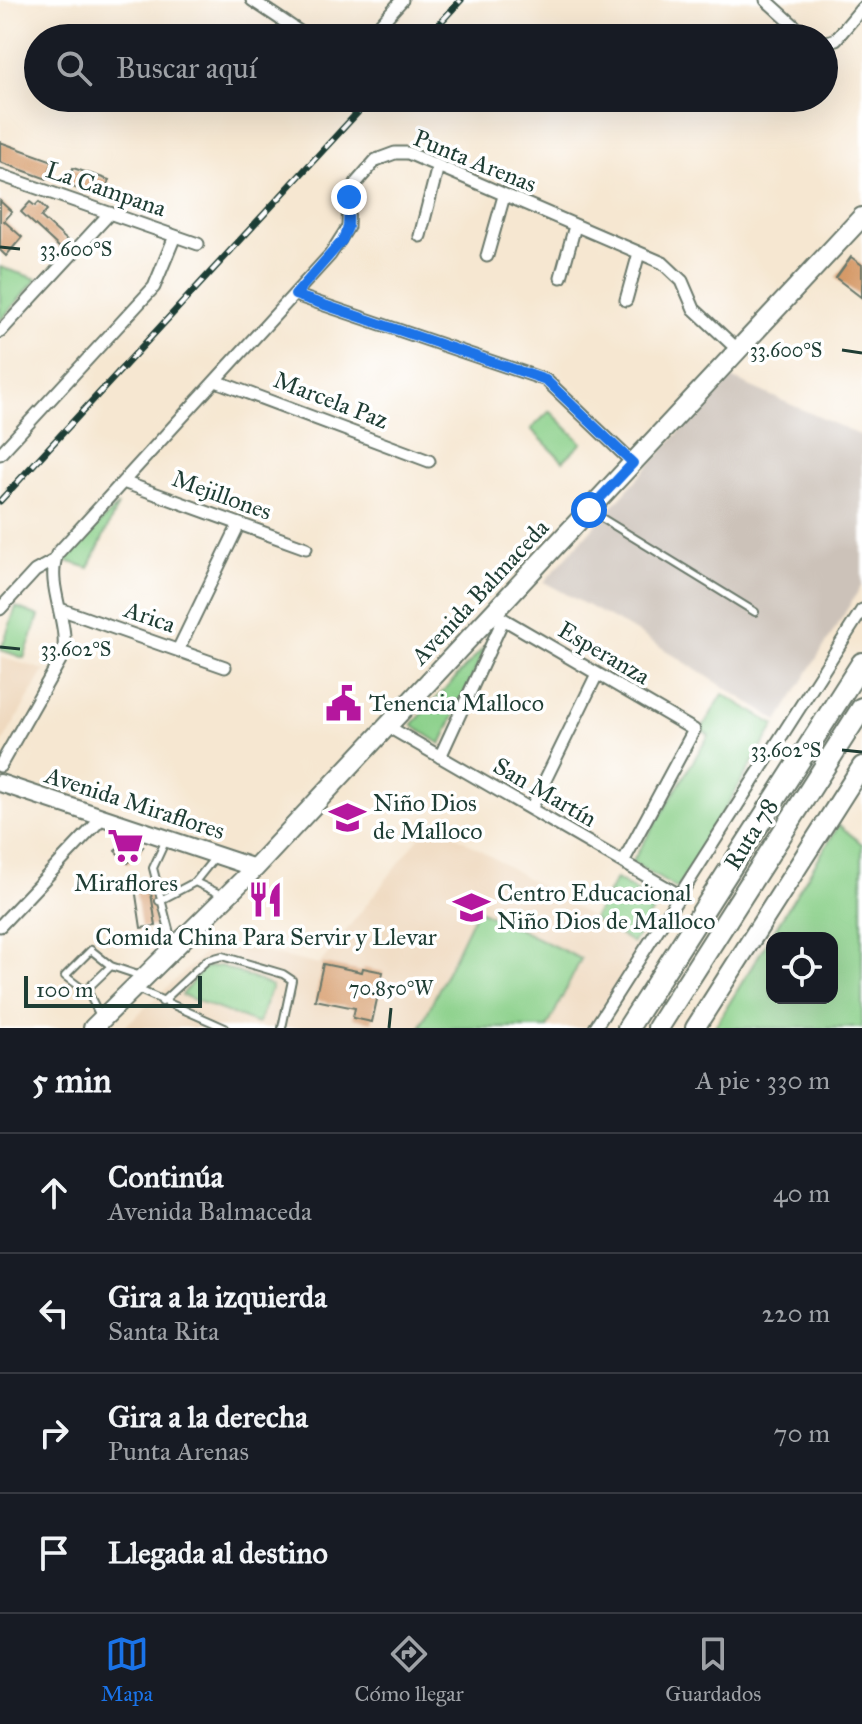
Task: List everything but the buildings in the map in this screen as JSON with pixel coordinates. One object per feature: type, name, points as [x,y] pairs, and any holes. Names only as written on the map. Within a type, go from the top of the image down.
[{"type":"highway","name":"Ruta 78","points":[[628,1028],[862,663]]},
{"type":"highway","name":"Ruta 78","points":[[658,1028],[862,708]]},
{"type":"main road","name":"Avenida Balmaceda","points":[[98,1024],[255,868],[387,726],[498,616],[589,510],[862,217]]},
{"type":"main road","points":[[695,1028],[862,766]]},
{"type":"main road","name":"Avenida Miraflores","points":[[0,783],[255,868]]},
{"type":"street","points":[[252,0],[288,24]]},
{"type":"street","points":[[381,24],[402,0]]},
{"type":"street","points":[[766,0],[793,24]]},
{"type":"street","points":[[838,37],[862,8]]},
{"type":"street","name":"Punta Arenas","points":[[0,609],[35,571],[55,560],[342,241],[348,227],[349,197],[376,160],[395,153],[408,153],[672,269],[682,281],[694,309],[738,350]]},
{"type":"street","points":[[420,236],[438,166]]},
{"type":"street","name":"La Campana","points":[[0,175],[198,244]]},
{"type":"street","points":[[487,256],[504,196]]},
{"type":"street","points":[[0,332],[110,213]]},
{"type":"street","points":[[561,277],[575,226]]},
{"type":"street","points":[[0,454],[154,287],[175,236]]},
{"type":"street","points":[[626,300],[639,253]]},
{"type":"street","points":[[295,295],[546,380],[633,463]]},
{"type":"street","name":"Marcela Paz","points":[[216,381],[429,461]]},
{"type":"street","name":"Mejillones","points":[[123,482],[306,548]]},
{"type":"street","points":[[178,650],[239,524]]},
{"type":"street","points":[[0,766],[63,655],[55,560]]},
{"type":"street","name":"Arica","points":[[60,609],[225,667]]},
{"type":"street","points":[[595,1028],[862,610]]},
{"type":"street","points":[[440,757],[498,616]]},
{"type":"street","name":"Esperanza","points":[[498,616],[694,730],[623,862]]},
{"type":"street","points":[[531,809],[597,674]]},
{"type":"street","name":"San Martín","points":[[387,726],[681,896]]},
{"type":"street","points":[[0,926],[102,818]]},
{"type":"lane","points":[[589,510],[755,612]]},
{"type":"lane","points":[[166,839],[153,868],[159,901],[174,948]]},
{"type":"lane","points":[[159,901],[195,882],[216,855]]},
{"type":"lane","points":[[195,882],[226,897]]},
{"type":"lane","points":[[98,1024],[85,991],[65,976],[91,950],[111,966],[140,982],[162,1002],[225,1028]]},
{"type":"lane","points":[[162,1002],[207,960],[222,956],[283,974],[292,980],[282,1028]]},
{"type":"lane","points":[[85,991],[111,966]]},
{"type":"shaded area","points":[[729,377],[862,436],[862,585],[778,721],[640,634],[544,582]]},
{"type":"shaded area","points":[[0,657],[45,670],[0,747]]},
{"type":"shaded area","name":"Centro Educacional Niño Dios de Malloco","points":[[432,821],[648,951],[597,1028],[123,1028],[218,941],[319,965]]},
{"type":"green space","points":[[0,267],[37,279],[0,321]]},
{"type":"green space","points":[[550,411],[582,443],[563,461],[531,429]]},
{"type":"green space","points":[[118,505],[89,568],[63,560]]},
{"type":"green space","points":[[16,607],[39,616],[24,658],[1,650]]},
{"type":"green space","points":[[488,643],[441,744],[412,725]]},
{"type":"green space","points":[[723,694],[775,725],[677,889],[632,862],[709,735],[701,730]]},
{"type":"green space","points":[[839,825],[862,844],[862,1028],[714,1028],[766,944],[766,1004],[838,1004],[838,932],[773,932]]},
{"type":"green space","points":[[616,879],[657,904],[633,943],[593,919]]},
{"type":"green space","points":[[477,909],[581,959],[547,1028],[420,1028]]},
{"type":"green space","points":[[221,966],[272,986],[258,1024],[182,995],[203,968]]},
{"type":"railway","points":[[439,24],[461,0]]},
{"type":"railway","points":[[0,501],[358,112]]},
{"type":"place","name":"Tenencia Malloco","points":[[343,703]]},
{"type":"place","name":"Niño Dios de Malloco","points":[[347,817]]},
{"type":"place","name":"Miraflores","points":[[126,846]]},
{"type":"place","name":"Comida China Para Servir y Llevar","points":[[266,900]]},
{"type":"place","name":"Centro Educacional Niño Dios de Malloco","points":[[471,907]]},
{"type":"route","points":[[349,197],[348,227],[342,241],[295,295],[552,384],[633,463],[589,510]]}]
